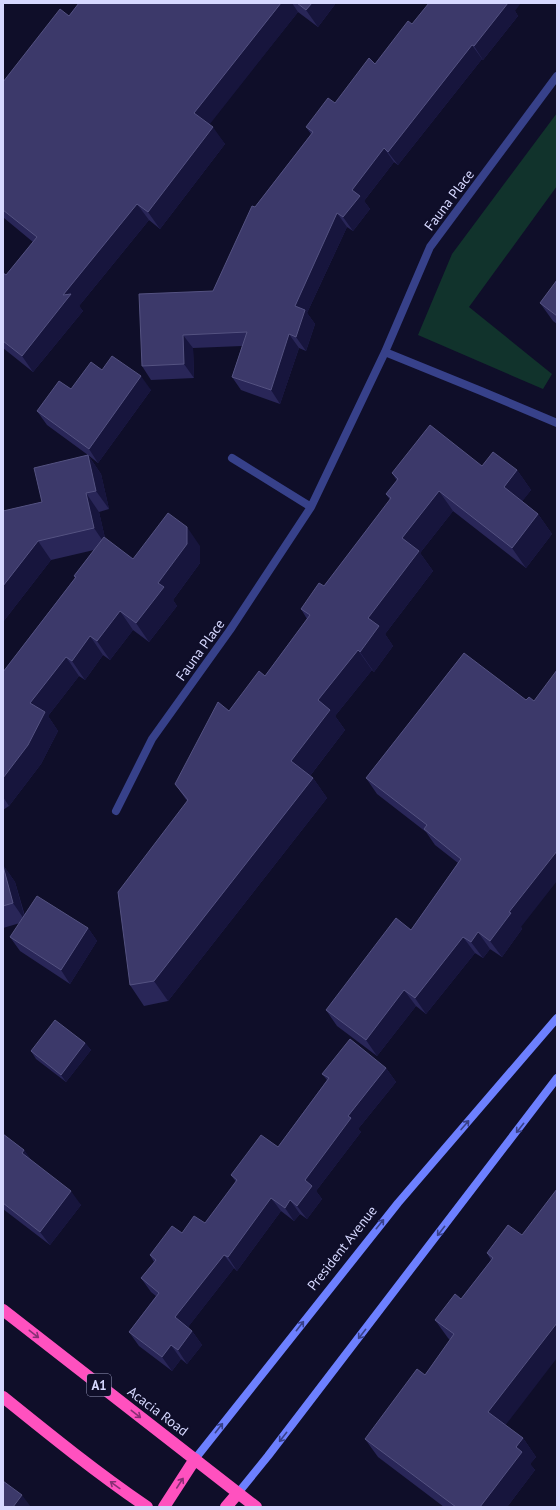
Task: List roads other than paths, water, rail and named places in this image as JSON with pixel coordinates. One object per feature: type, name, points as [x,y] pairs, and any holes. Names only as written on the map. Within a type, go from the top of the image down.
[{"type":"highway","name":"Acacia Road","points":[[3,1310],[256,1507]]},
{"type":"highway","points":[[3,1397],[81,1459],[147,1507]]},
{"type":"highway","name":"President Avenue","points":[[164,1507],[195,1459]]},
{"type":"highway","points":[[226,1507],[238,1493]]},
{"type":"main road","name":"President Avenue","points":[[195,1459],[398,1203],[557,1018]]},
{"type":"main road","points":[[238,1493],[557,1078]]},
{"type":"street","name":"Fauna Place","points":[[116,811],[152,740],[230,630],[311,508],[385,352],[430,247],[557,76]]},
{"type":"street","points":[[385,352],[557,423]]},
{"type":"street","points":[[232,458],[311,508]]}]
